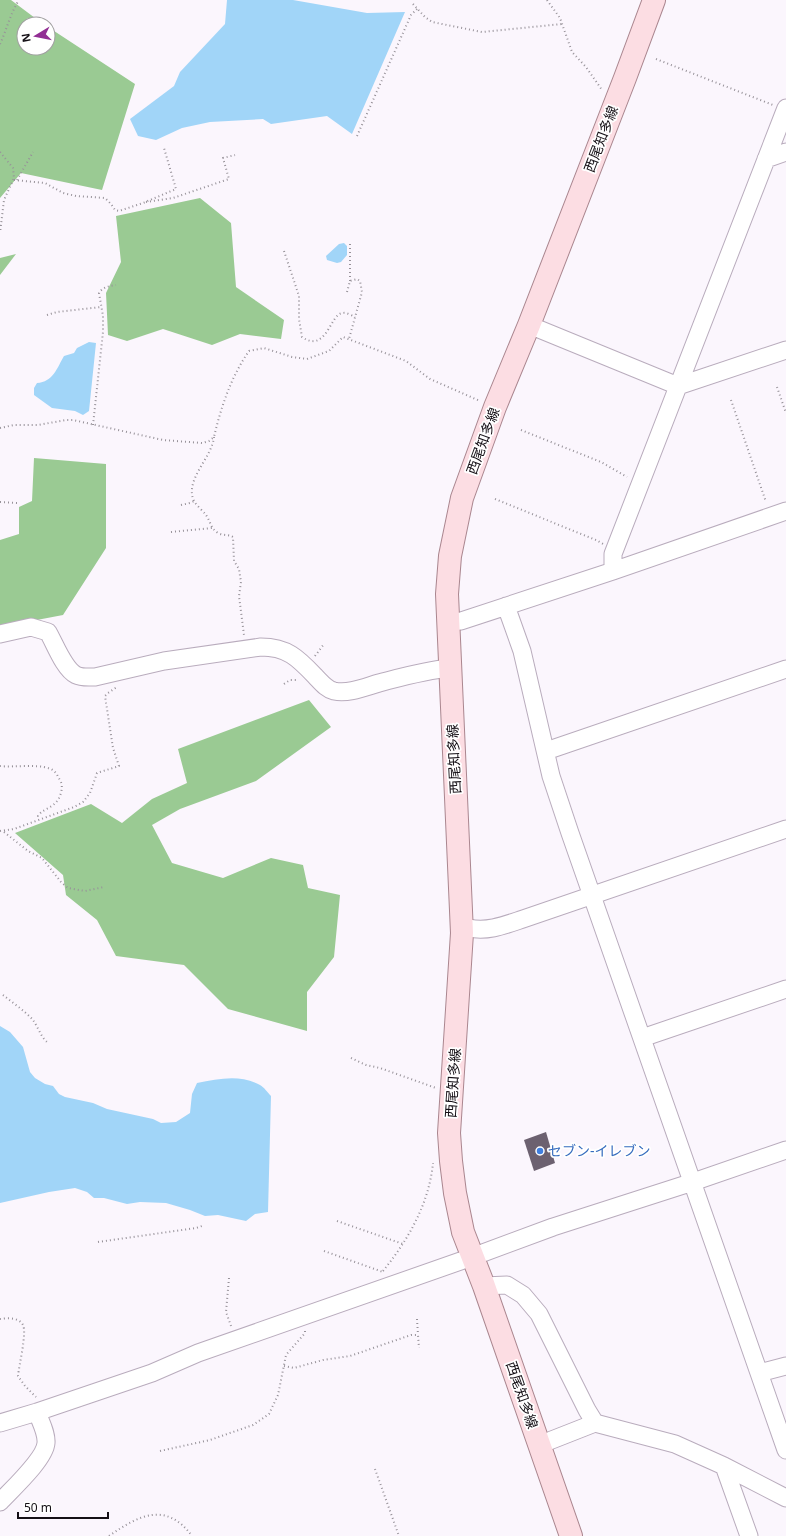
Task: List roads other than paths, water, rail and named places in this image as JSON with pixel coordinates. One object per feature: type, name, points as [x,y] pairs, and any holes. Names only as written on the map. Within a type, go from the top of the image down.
[{"type":"main road","name":"西尾知多線","points":[[570,1536],[484,1286],[463,1232],[455,1193],[449,1133],[462,933],[447,622],[447,594],[450,556],[462,498],[494,407],[529,325],[654,0]]},
{"type":"street","points":[[613,571],[614,551],[786,109]]},
{"type":"street","points":[[766,159],[786,152]]},
{"type":"street","points":[[529,325],[678,386],[786,350]]},
{"type":"street","points":[[447,622],[461,620],[506,606],[779,514]]},
{"type":"street","points":[[506,606],[522,651],[552,776],[570,833],[786,1450]]},
{"type":"street","points":[[0,634],[31,627],[48,632],[68,668],[76,675],[86,677],[95,677],[164,661],[247,649],[272,647],[285,650],[302,662],[329,689],[344,692],[439,669],[450,668]]},
{"type":"street","points":[[546,751],[786,669]]},
{"type":"street","points":[[462,933],[469,928],[478,930],[496,928],[786,829]]},
{"type":"street","points":[[642,1038],[786,989]]},
{"type":"street","points":[[0,1424],[152,1373],[198,1353],[300,1317],[386,1279],[472,1257],[553,1227],[786,1150]]},
{"type":"street","points":[[484,1286],[507,1285],[523,1295],[539,1314],[595,1423]]},
{"type":"street","points":[[759,1373],[786,1366]]},
{"type":"street","points":[[0,1502],[37,1462],[44,1451],[46,1442],[40,1411]]},
{"type":"street","points":[[539,1445],[595,1423],[675,1444],[724,1466],[786,1498]]},
{"type":"street","points":[[724,1466],[749,1536]]},
{"type":"water","points":[[227,0],[293,0],[367,13],[405,12],[352,134],[327,116],[271,124],[263,119],[210,122],[182,128],[156,140],[138,136],[130,119],[174,86],[180,72],[225,24]]},
{"type":"water","points":[[344,243],[347,246],[347,255],[341,262],[337,263],[327,260],[326,256],[339,244]]},
{"type":"water","points":[[89,342],[96,343],[89,411],[83,415],[75,411],[52,408],[34,395],[34,388],[37,383],[47,380],[54,374],[64,356],[74,353],[77,348]]},
{"type":"water","points":[[0,1026],[10,1032],[23,1047],[30,1072],[35,1078],[45,1084],[53,1086],[59,1094],[65,1097],[93,1103],[107,1109],[153,1119],[161,1123],[176,1122],[190,1113],[192,1094],[197,1083],[237,1078],[244,1079],[261,1086],[271,1096],[268,1212],[255,1214],[246,1221],[218,1215],[205,1216],[166,1203],[140,1202],[127,1204],[104,1198],[94,1198],[87,1192],[75,1188],[0,1203]]},
{"type":"place","name":"セブン-イレブン","points":[[540,1151]]}]
